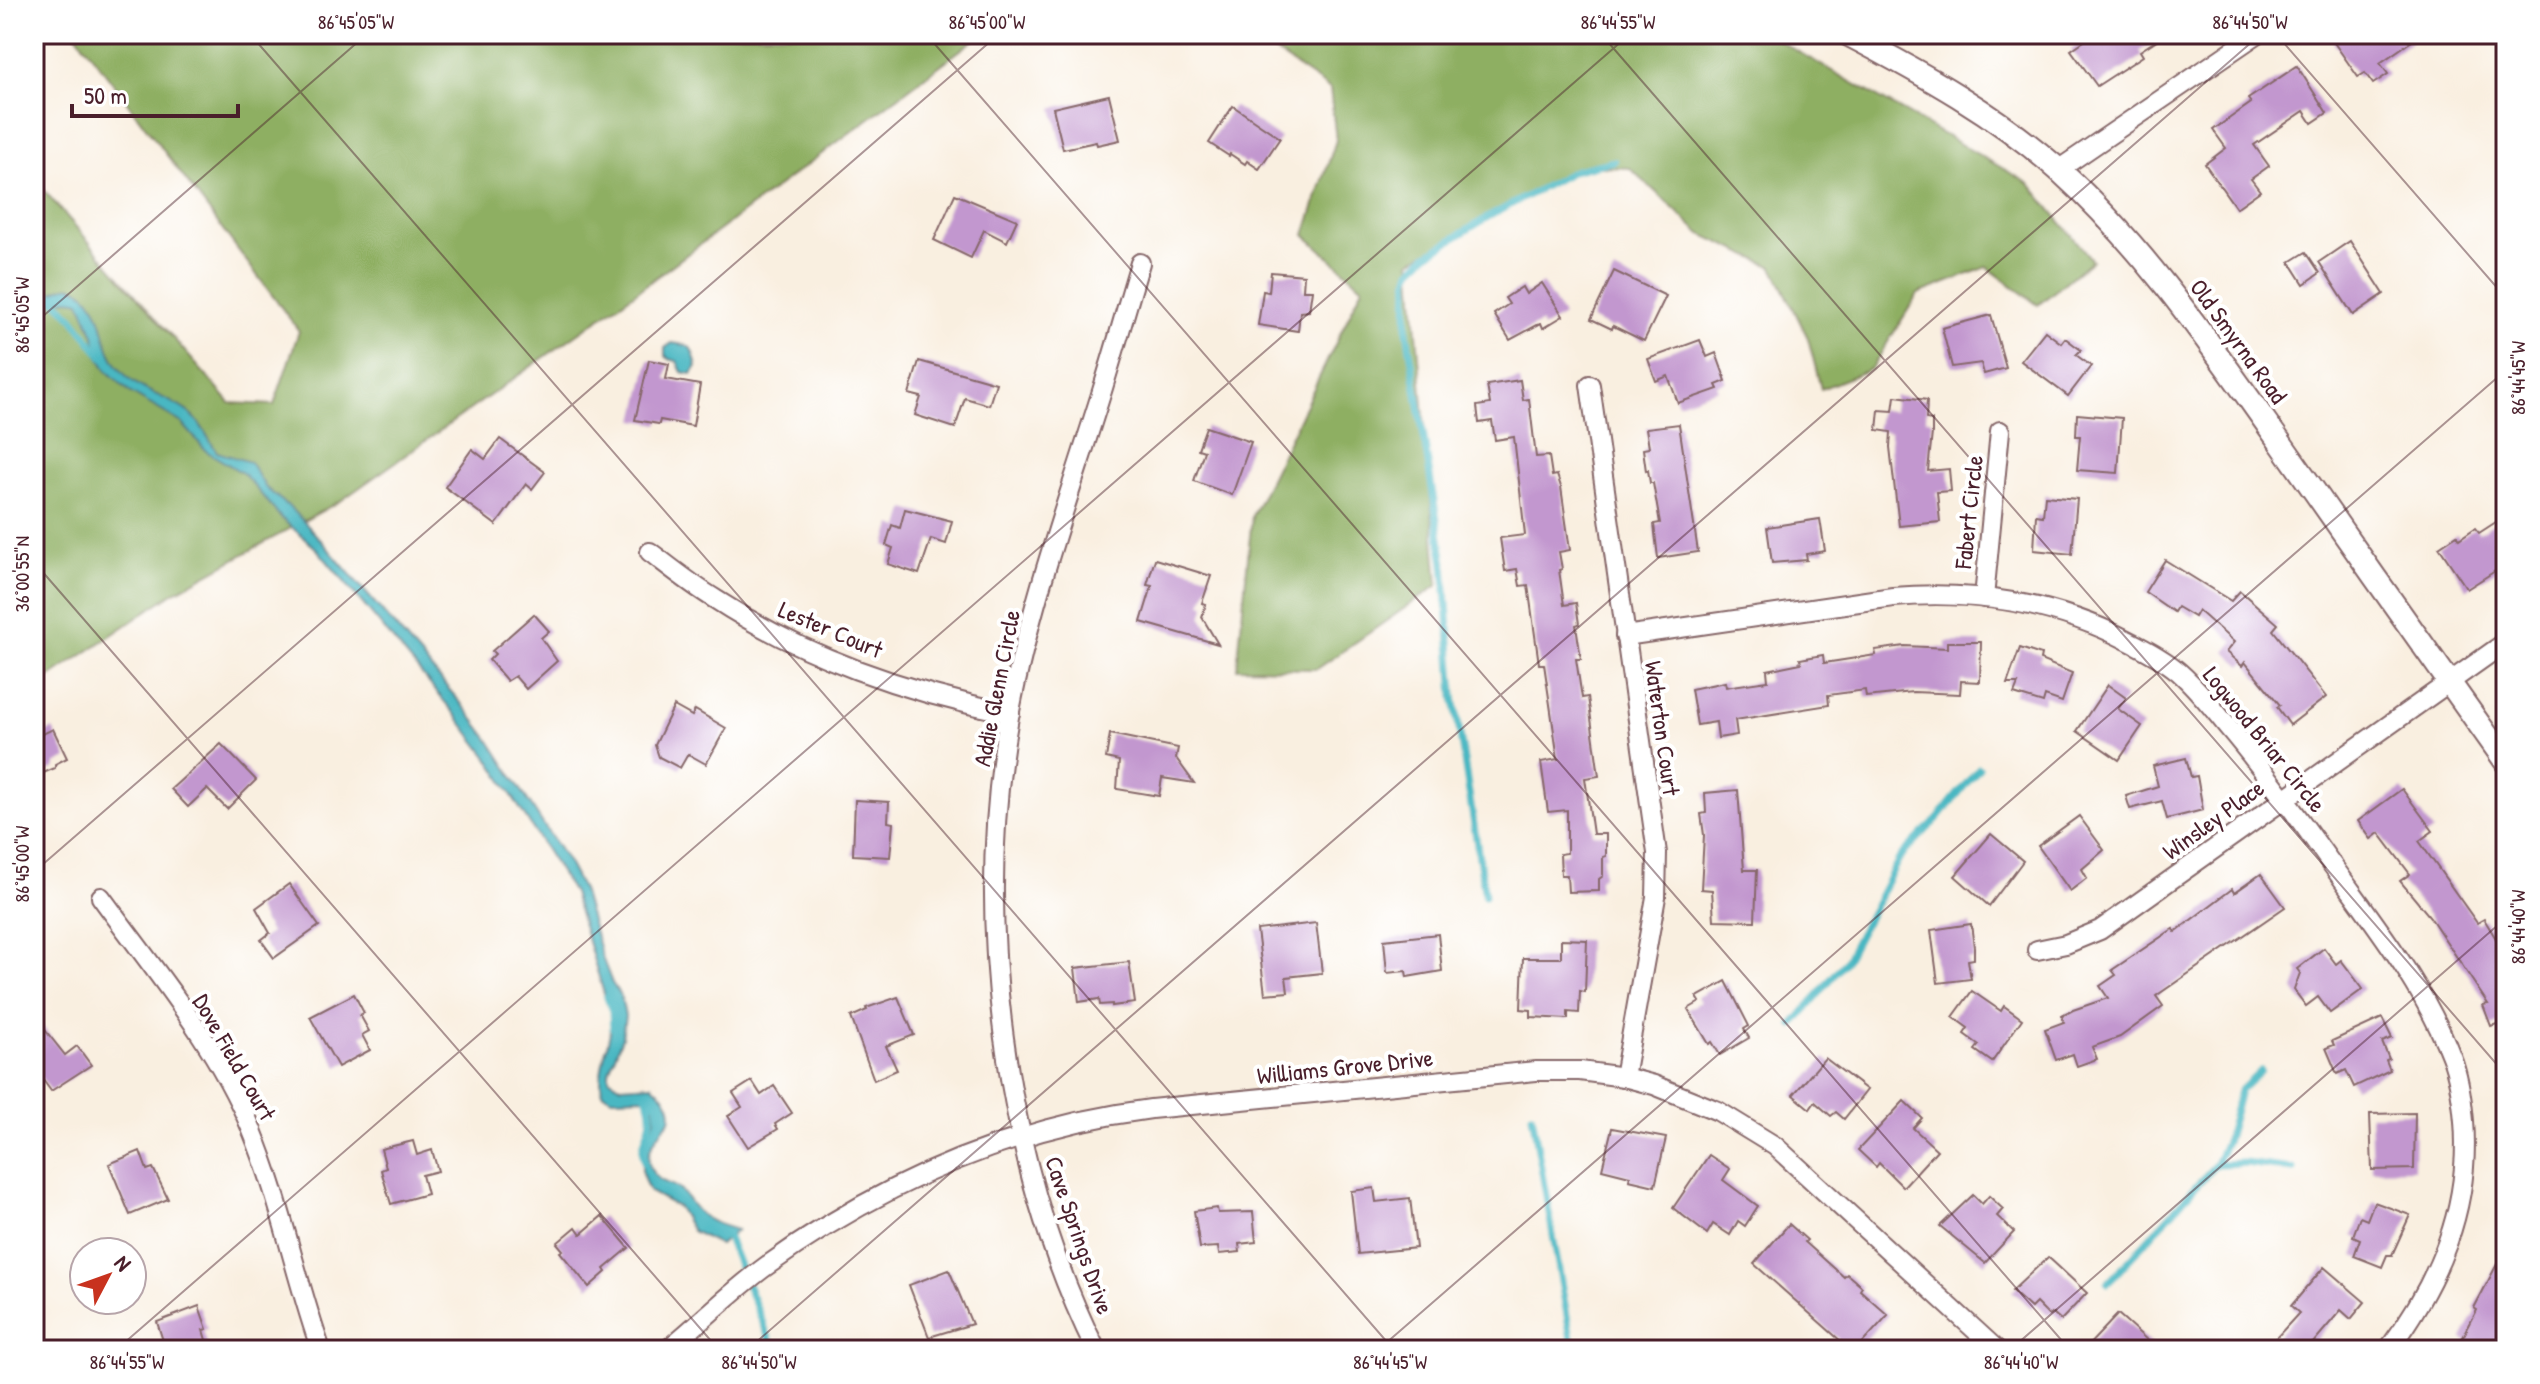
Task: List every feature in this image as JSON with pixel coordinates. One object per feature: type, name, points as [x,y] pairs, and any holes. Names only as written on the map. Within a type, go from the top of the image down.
[{"type":"street","name":"Old Smyrna Road","points":[[1847,34],[1957,95],[2007,129],[2058,170],[2127,239],[2192,320],[2506,762]]},
{"type":"street","points":[[2058,170],[2257,34]]},
{"type":"street","name":"Addie Glenn Circle","points":[[1022,1135],[1002,1023],[996,950],[997,838],[1010,713],[1042,582],[1140,263]]},
{"type":"street","name":"Waterton Court","points":[[1590,385],[1657,853],[1652,923],[1624,1077]]},
{"type":"street","name":"Fabert Circle","points":[[1984,598],[2000,431]]},
{"type":"street","name":"Lester Court","points":[[650,552],[728,607],[823,655],[917,691],[1010,713]]},
{"type":"street","name":"Logwood Briar Circle","points":[[1625,636],[1893,597],[1984,598],[2024,602],[2061,612],[2118,636],[2162,659],[2197,690],[2284,797],[2425,1001],[2452,1059],[2462,1098],[2466,1156],[2458,1213],[2434,1279],[2388,1350]]},
{"type":"street","name":"Winsley Place","points":[[2037,950],[2078,940],[2100,930],[2506,642]]},
{"type":"street","name":"Dove Field Court","points":[[101,897],[189,1019],[239,1103],[272,1189],[321,1350]]},
{"type":"street","name":"Williams Grove Drive","points":[[667,1350],[764,1268],[845,1214],[904,1181],[1022,1135],[1121,1113],[1556,1070],[1624,1077],[1704,1104],[1775,1146],[1997,1350]]},
{"type":"street","name":"Cave Springs Drive","points":[[1022,1135],[1057,1255],[1096,1350]]},
{"type":"green space","points":[[76,34],[982,34],[635,293],[342,500],[173,593],[34,688],[34,179],[230,403],[274,405],[299,331]]},
{"type":"green space","points":[[1249,34],[1767,34],[2030,184],[2092,260],[2038,305],[1987,267],[1918,294],[1871,369],[1821,389],[1808,338],[1773,267],[1701,234],[1630,168],[1582,166],[1411,261],[1438,585],[1317,669],[1237,668],[1252,516],[1363,287],[1305,235],[1336,140],[1330,89]]},
{"type":"water","points":[[34,283],[46,296],[71,286],[89,298],[114,359],[128,378],[193,416],[217,452],[250,462],[266,488],[293,510],[319,538],[488,738],[582,890],[602,957],[621,997],[625,1016],[622,1037],[609,1078],[621,1086],[652,1084],[667,1100],[670,1120],[651,1148],[649,1164],[659,1179],[679,1189],[702,1215],[737,1230],[720,1245],[692,1231],[678,1207],[650,1192],[646,1184],[642,1173],[642,1148],[655,1119],[654,1107],[644,1097],[612,1098],[603,1093],[602,1069],[612,1020],[611,1009],[573,893],[489,759],[317,549],[281,518],[244,474],[206,451],[182,423],[131,393],[107,371],[97,354],[94,335],[80,301],[67,299],[45,303],[34,298]]},
{"type":"water","points":[[672,343],[688,346],[692,351],[697,366],[692,374],[682,372],[677,361],[665,355],[665,348]]},
{"type":"building","points":[[2094,34],[2166,34],[2140,51],[2143,56],[2097,86],[2071,50]]},
{"type":"building","points":[[2328,34],[2422,34],[2380,63],[2388,74],[2373,84],[2365,73],[2358,77]]},
{"type":"building","points":[[2297,66],[2327,113],[2312,123],[2304,111],[2254,145],[2269,166],[2251,179],[2260,191],[2236,208],[2205,164],[2226,148],[2213,130],[2251,103],[2248,99]]},
{"type":"building","points":[[1109,95],[1120,140],[1063,149],[1053,108]]},
{"type":"building","points":[[1233,106],[1280,138],[1259,169],[1209,143]]},
{"type":"building","points":[[955,194],[1017,220],[1007,242],[984,230],[971,258],[934,240]]},
{"type":"building","points":[[2350,241],[2384,294],[2353,315],[2319,262]]},
{"type":"building","points":[[2306,252],[2320,273],[2304,284],[2290,262]]},
{"type":"building","points":[[1614,271],[1666,296],[1644,341],[1591,319]]},
{"type":"building","points":[[1271,272],[1304,275],[1303,290],[1312,290],[1309,311],[1300,312],[1298,331],[1258,325],[1263,291],[1269,292]]},
{"type":"building","points":[[1542,283],[1563,316],[1543,328],[1541,323],[1510,340],[1494,314],[1509,304],[1505,298],[1522,287],[1526,294]]},
{"type":"building","points":[[1991,315],[2006,368],[1984,374],[1981,363],[1952,367],[1942,328]]},
{"type":"building","points":[[2045,331],[2061,343],[2065,338],[2081,350],[2076,355],[2091,366],[2068,396],[2021,361]]},
{"type":"building","points":[[1700,340],[1707,357],[1716,353],[1726,381],[1716,385],[1718,389],[1678,403],[1668,376],[1656,381],[1648,359]]},
{"type":"building","points":[[649,360],[669,364],[666,379],[700,385],[693,426],[660,420],[659,424],[635,420]]},
{"type":"building","points":[[919,361],[996,383],[989,405],[965,398],[955,428],[915,415],[921,397],[909,394]]},
{"type":"building","points":[[1520,380],[1523,400],[1529,399],[1536,457],[1549,456],[1552,476],[1557,475],[1561,487],[1570,550],[1559,552],[1562,569],[1559,570],[1564,605],[1576,603],[1581,659],[1576,659],[1582,698],[1588,697],[1599,776],[1585,778],[1593,834],[1606,834],[1606,856],[1603,857],[1599,891],[1568,892],[1567,875],[1561,875],[1560,854],[1567,853],[1567,810],[1548,812],[1541,762],[1558,759],[1544,664],[1539,664],[1528,585],[1520,586],[1517,569],[1505,571],[1500,538],[1525,535],[1514,437],[1495,440],[1492,421],[1479,423],[1477,406],[1490,404],[1487,385]]},
{"type":"building","points":[[1895,396],[1927,400],[1926,419],[1932,420],[1928,471],[1949,469],[1951,491],[1937,492],[1940,522],[1899,526],[1891,432],[1877,430],[1879,410],[1893,411]]},
{"type":"building","points":[[2077,414],[2122,418],[2118,473],[2077,470],[2080,436],[2076,436]]},
{"type":"building","points":[[1679,424],[1698,552],[1658,558],[1654,524],[1660,523],[1653,483],[1650,483],[1646,471],[1643,449],[1649,448],[1646,428]]},
{"type":"building","points":[[1206,427],[1251,442],[1232,495],[1194,481],[1204,451],[1198,449]]},
{"type":"building","points":[[500,439],[545,472],[532,489],[526,484],[496,525],[445,487],[472,449],[485,459]]},
{"type":"building","points":[[2045,496],[2077,499],[2072,554],[2034,550],[2036,515],[2043,516]]},
{"type":"building","points":[[905,509],[952,521],[946,544],[931,539],[919,574],[888,564],[893,548],[886,545],[892,525],[900,528]]},
{"type":"building","points":[[1820,519],[1825,551],[1806,554],[1807,560],[1772,563],[1767,527]]},
{"type":"building","points":[[2499,520],[2506,530],[2506,564],[2467,589],[2439,547],[2475,528],[2479,533]]},
{"type":"building","points":[[1155,559],[1211,576],[1202,603],[1206,604],[1202,617],[1218,644],[1141,622],[1152,586],[1147,585]]},
{"type":"building","points":[[2165,560],[2231,601],[2240,591],[2278,624],[2273,630],[2326,697],[2290,725],[2277,707],[2280,705],[2245,662],[2242,666],[2226,652],[2234,642],[2198,610],[2194,617],[2177,607],[2174,612],[2145,592]]},
{"type":"building","points":[[534,614],[549,631],[541,638],[557,661],[526,689],[515,676],[507,681],[489,660],[495,654],[492,651]]},
{"type":"building","points":[[1947,642],[1981,642],[1980,682],[1961,681],[1960,694],[1913,692],[1866,697],[1865,690],[1828,695],[1829,705],[1735,720],[1737,735],[1718,738],[1716,722],[1697,725],[1691,689],[1725,682],[1726,687],[1768,681],[1767,670],[1801,663],[1800,659],[1823,655],[1824,663],[1876,655],[1875,650],[1905,646],[1947,648]]},
{"type":"building","points":[[2020,648],[2041,655],[2040,660],[2072,673],[2062,702],[2045,696],[2043,703],[2014,694],[2018,684],[2007,684]]},
{"type":"building","points":[[2108,685],[2126,698],[2118,709],[2142,726],[2119,760],[2077,731]]},
{"type":"building","points":[[674,706],[692,716],[695,710],[726,728],[706,764],[688,754],[680,768],[659,757],[655,745]]},
{"type":"building","points":[[53,729],[67,758],[55,764],[55,768],[34,777],[34,738]]},
{"type":"building","points":[[1110,734],[1178,748],[1176,758],[1194,783],[1162,778],[1159,796],[1117,789],[1119,761],[1106,758]]},
{"type":"building","points":[[221,744],[256,780],[227,809],[207,789],[188,807],[171,789]]},
{"type":"building","points":[[2186,758],[2191,777],[2197,776],[2203,810],[2167,819],[2162,801],[2130,809],[2126,796],[2158,786],[2153,766]]},
{"type":"building","points":[[2402,789],[2433,831],[2419,841],[2477,923],[2484,919],[2506,955],[2506,1032],[2500,1023],[2491,1026],[2483,1005],[2488,1004],[2430,917],[2400,881],[2410,874],[2379,833],[2371,839],[2358,821]]},
{"type":"building","points":[[1738,790],[1744,870],[1757,870],[1755,921],[1714,920],[1712,890],[1701,889],[1704,835],[1701,814],[1706,813],[1705,793]]},
{"type":"building","points":[[855,800],[889,802],[888,822],[893,823],[890,857],[853,855]]},
{"type":"building","points":[[2079,816],[2104,850],[2082,869],[2087,878],[2070,891],[2038,846]]},
{"type":"building","points":[[1991,834],[2023,861],[1989,906],[1955,876]]},
{"type":"building","points":[[2261,874],[2285,907],[2156,996],[2163,1006],[2120,1037],[2092,1047],[2097,1059],[2077,1066],[2073,1054],[2056,1060],[2045,1029],[2064,1022],[2062,1016],[2073,1010],[2108,998],[2100,986],[2116,975],[2112,970],[2173,929],[2175,932],[2232,889],[2234,893]]},
{"type":"building","points":[[289,884],[319,926],[274,958],[261,940],[270,933],[256,908]]},
{"type":"building","points":[[1316,923],[1322,973],[1286,977],[1288,992],[1265,994],[1257,930]]},
{"type":"building","points":[[1971,924],[1974,959],[1968,960],[1971,979],[1938,983],[1931,930]]},
{"type":"building","points":[[1438,934],[1442,971],[1407,977],[1406,971],[1387,973],[1384,940]]},
{"type":"building","points":[[1561,939],[1587,940],[1585,992],[1580,991],[1579,1013],[1568,1012],[1568,1019],[1531,1017],[1531,1010],[1521,1009],[1523,958],[1561,958]]},
{"type":"building","points":[[2324,948],[2336,964],[2341,960],[2363,989],[2330,1013],[2318,997],[2306,1006],[2294,990],[2300,973],[2297,969]]},
{"type":"building","points":[[1129,962],[1135,1003],[1112,1006],[1100,1005],[1099,999],[1079,1002],[1075,968]]},
{"type":"building","points":[[1726,981],[1749,1026],[1744,1029],[1749,1038],[1720,1055],[1712,1042],[1709,1044],[1688,1009],[1700,1002],[1697,997]]},
{"type":"building","points":[[1972,991],[2001,1011],[2004,1006],[2022,1019],[1992,1062],[1975,1050],[1979,1045],[1964,1034],[1968,1028],[1953,1017]]},
{"type":"building","points":[[354,994],[364,1013],[360,1015],[369,1031],[362,1035],[370,1050],[338,1067],[310,1017]]},
{"type":"building","points":[[898,997],[914,1035],[886,1046],[897,1070],[874,1080],[851,1017],[866,1008]]},
{"type":"building","points":[[34,1016],[65,1055],[77,1046],[91,1065],[51,1091],[34,1068]]},
{"type":"building","points":[[2382,1018],[2392,1038],[2382,1042],[2390,1070],[2354,1087],[2346,1070],[2337,1074],[2326,1048],[2334,1045],[2332,1041]]},
{"type":"building","points":[[1825,1058],[1867,1090],[1844,1119],[1836,1112],[1831,1116],[1815,1102],[1810,1109],[1793,1095]]},
{"type":"building","points":[[752,1081],[761,1095],[774,1086],[792,1113],[775,1124],[778,1129],[748,1147],[728,1116],[742,1107],[733,1093]]},
{"type":"building","points":[[1904,1101],[1922,1118],[1913,1128],[1937,1150],[1903,1187],[1879,1163],[1876,1167],[1858,1150]]},
{"type":"building","points":[[2415,1113],[2414,1169],[2372,1170],[2370,1114]]},
{"type":"building","points":[[1612,1128],[1666,1138],[1655,1186],[1602,1169]]},
{"type":"building","points":[[413,1141],[417,1155],[432,1150],[438,1171],[422,1175],[427,1194],[391,1204],[381,1170],[386,1168],[381,1149]]},
{"type":"building","points":[[140,1151],[147,1170],[153,1168],[168,1199],[130,1215],[109,1164]]},
{"type":"building","points":[[1709,1155],[1730,1169],[1723,1180],[1758,1206],[1745,1226],[1738,1221],[1730,1235],[1713,1224],[1707,1234],[1673,1208]]},
{"type":"building","points":[[1374,1188],[1376,1202],[1410,1198],[1416,1248],[1358,1254],[1351,1191]]},
{"type":"building","points":[[1973,1195],[1982,1204],[1989,1196],[2003,1209],[1997,1216],[2014,1232],[1985,1263],[1940,1226]]},
{"type":"building","points":[[2374,1202],[2410,1215],[2392,1255],[2387,1255],[2382,1267],[2354,1256],[2360,1239],[2353,1236],[2360,1217],[2367,1220]]},
{"type":"building","points":[[1217,1208],[1218,1213],[1253,1212],[1256,1242],[1239,1244],[1240,1252],[1219,1254],[1218,1247],[1200,1248],[1194,1211]]},
{"type":"building","points":[[602,1216],[629,1248],[604,1269],[606,1272],[589,1287],[560,1252],[563,1250],[557,1243],[576,1227],[581,1234]]},
{"type":"building","points":[[1789,1224],[1844,1277],[1847,1274],[1862,1287],[1860,1290],[1888,1315],[1856,1350],[1851,1350],[1754,1264]]},
{"type":"building","points":[[2506,1247],[2506,1350],[2482,1350],[2462,1339],[2477,1310],[2474,1308]]},
{"type":"building","points":[[2048,1257],[2087,1293],[2061,1320],[2053,1313],[2048,1315],[2036,1303],[2031,1308],[2012,1291]]},
{"type":"building","points":[[2324,1267],[2365,1302],[2351,1319],[2341,1310],[2307,1350],[2265,1350],[2299,1313],[2291,1306]]},
{"type":"building","points":[[949,1270],[972,1324],[929,1337],[909,1285]]},
{"type":"building","points":[[199,1306],[207,1329],[203,1330],[209,1350],[166,1350],[157,1322]]},
{"type":"building","points":[[2118,1314],[2127,1322],[2158,1350],[2084,1350]]},
{"type":"waterway","points":[[1485,896],[1454,696],[1444,564],[1407,331],[1408,280],[1411,270],[1427,255],[1488,217],[1575,170],[1614,161]]},
{"type":"waterway","points":[[34,279],[72,317],[103,358]]},
{"type":"waterway","points":[[1793,1025],[1845,962],[1900,857],[1939,817],[1979,768]]},
{"type":"waterway","points":[[607,997],[613,1028]]},
{"type":"waterway","points":[[2108,1283],[2216,1164],[2227,1139],[2240,1091],[2261,1071]]},
{"type":"waterway","points":[[645,1093],[651,1115],[643,1146],[645,1164]]},
{"type":"waterway","points":[[1532,1115],[1573,1350]]},
{"type":"waterway","points":[[2216,1164],[2245,1163],[2293,1169]]},
{"type":"waterway","points":[[722,1235],[728,1238],[774,1350]]}]
